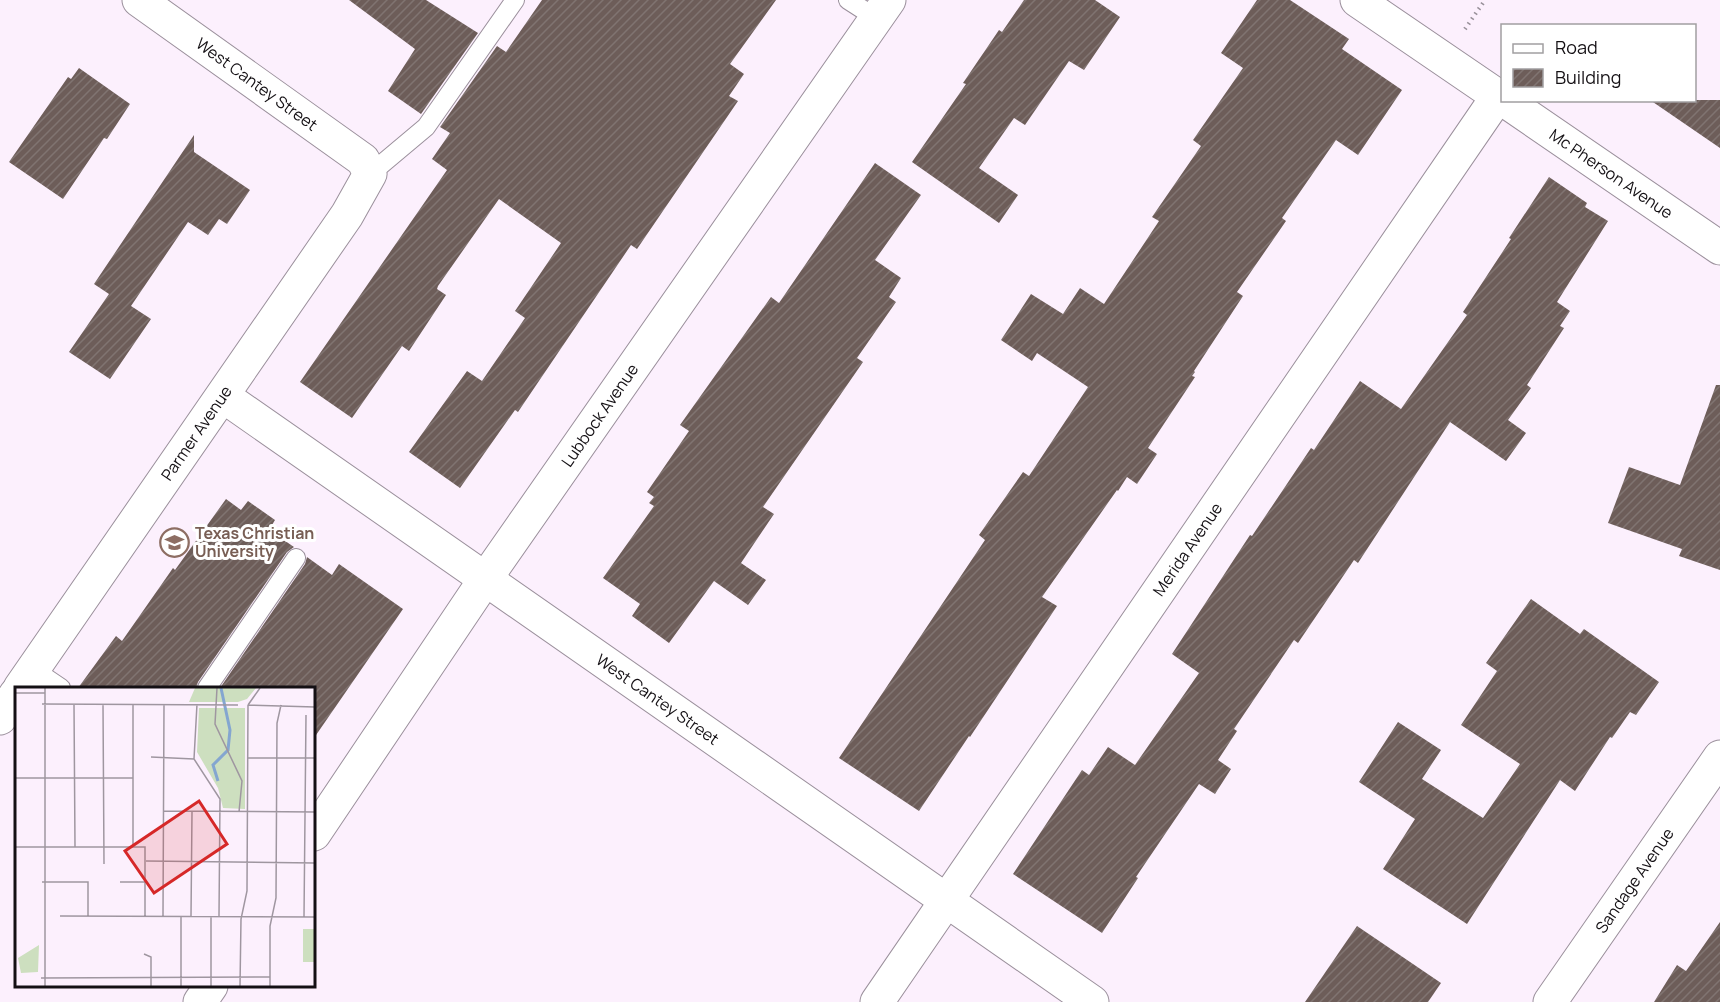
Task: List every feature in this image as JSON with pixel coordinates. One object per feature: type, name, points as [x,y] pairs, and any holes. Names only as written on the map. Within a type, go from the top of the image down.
[{"type":"street","name":"Mc Pherson Avenue","points":[[1357,0],[1501,99]]},
{"type":"street","name":"West Cantey Street","points":[[157,5],[363,160],[370,174]]},
{"type":"street","name":"Lubbock Avenue","points":[[315,833],[486,578],[882,9]]},
{"type":"street","name":"Merida Avenue","points":[[877,1002],[1501,99]]},
{"type":"street","name":"Mc Pherson Avenue","points":[[1505,102],[1720,248]]},
{"type":"street","name":"Parmer Avenue","points":[[23,684],[347,215],[370,174]]},
{"type":"street","name":"West Cantey Street","points":[[223,396],[1092,1002]]},
{"type":"street","name":"Parmer Avenue","points":[[0,718],[15,696]]},
{"type":"street","name":"Sandage Avenue","points":[[1550,1002],[1720,757]]},
{"type":"street","points":[[200,1002],[210,987]]},
{"type":"lane","points":[[370,174],[426,127],[515,0]]},
{"type":"lane","points":[[848,0],[882,9]]},
{"type":"lane","points":[[208,687],[296,558]]},
{"type":"lane","points":[[23,684],[52,687]]},
{"type":"building","points":[[349,0],[426,0],[478,33],[421,114],[388,91],[415,49]]},
{"type":"building","points":[[542,0],[776,0],[730,64],[744,74],[729,96],[738,101],[637,249],[631,245],[518,412],[515,410],[460,488],[409,452],[467,371],[482,381],[525,318],[515,311],[561,243],[499,199],[438,286],[437,289],[446,295],[409,351],[402,346],[352,418],[300,382],[447,170],[432,159],[450,133],[440,127],[497,46],[506,52]]},
{"type":"building","points":[[1024,0],[1095,0],[1120,17],[1084,70],[1069,61],[1025,125],[1014,118],[979,168],[1018,195],[999,223],[912,162],[966,84],[963,83],[999,30],[1002,32]]},
{"type":"building","points":[[1257,0],[1290,0],[1349,39],[1342,49],[1402,90],[1358,155],[1336,140],[1282,218],[1286,221],[1237,292],[1243,296],[1194,371],[1192,376],[1195,377],[1148,448],[1157,454],[1137,484],[1127,477],[1042,597],[1057,606],[919,811],[839,758],[985,540],[979,535],[1023,472],[1029,476],[1088,387],[1037,353],[1032,361],[1001,340],[1031,294],[1063,314],[1080,288],[1104,304],[1159,221],[1152,217],[1201,146],[1193,140],[1243,68],[1221,53]]},
{"type":"building","points":[[79,68],[130,104],[63,199],[9,162],[68,77],[71,79]]},
{"type":"building","points":[[1720,100],[1720,148],[1653,102]]},
{"type":"building","points":[[194,135],[194,152],[250,190],[227,224],[219,219],[208,235],[188,222],[131,306],[151,319],[110,379],[69,352],[109,294],[94,284]]},
{"type":"building","points":[[875,163],[921,195],[875,260],[901,278],[889,297],[896,302],[857,358],[863,362],[763,507],[774,514],[741,563],[766,580],[748,605],[714,581],[669,643],[632,616],[640,604],[603,578],[654,506],[649,503],[654,497],[647,492],[689,431],[680,425],[771,297],[779,303]]},
{"type":"building","points":[[1549,177],[1587,203],[1585,207],[1608,221],[1557,302],[1570,311],[1560,326],[1564,328],[1527,385],[1531,388],[1508,420],[1526,433],[1506,461],[1450,422],[1358,563],[1354,560],[1298,643],[1294,640],[1234,729],[1237,731],[1218,760],[1231,769],[1215,794],[1199,784],[1136,877],[1138,878],[1102,933],[1013,874],[1082,770],[1089,775],[1108,747],[1135,765],[1199,673],[1172,654],[1250,535],[1252,536],[1311,448],[1314,450],[1360,381],[1401,409],[1467,315],[1463,312]]},
{"type":"building","points":[[1716,385],[1720,385],[1720,570],[1679,556],[1682,549],[1608,523],[1629,467],[1680,485]]},
{"type":"building","points":[[226,499],[241,510],[248,501],[275,520],[269,530],[294,547],[287,552],[196,687],[79,687],[116,636],[122,641],[173,568],[175,570]]},
{"type":"building","points":[[307,557],[332,575],[339,564],[403,609],[315,737],[315,687],[221,687],[305,564]]},
{"type":"building","points":[[1531,599],[1580,634],[1584,629],[1659,682],[1636,715],[1630,712],[1612,738],[1610,737],[1575,791],[1560,780],[1467,924],[1383,869],[1415,819],[1359,782],[1398,722],[1441,750],[1422,779],[1483,818],[1520,764],[1461,725],[1497,671],[1486,663]]},
{"type":"building","points":[[1720,922],[1720,1002],[1654,1002],[1677,965],[1686,971]]},
{"type":"building","points":[[1357,926],[1441,983],[1428,1002],[1305,1002]]},
{"type":"place","name":"Texas Christian University","points":[[174,542]]}]
